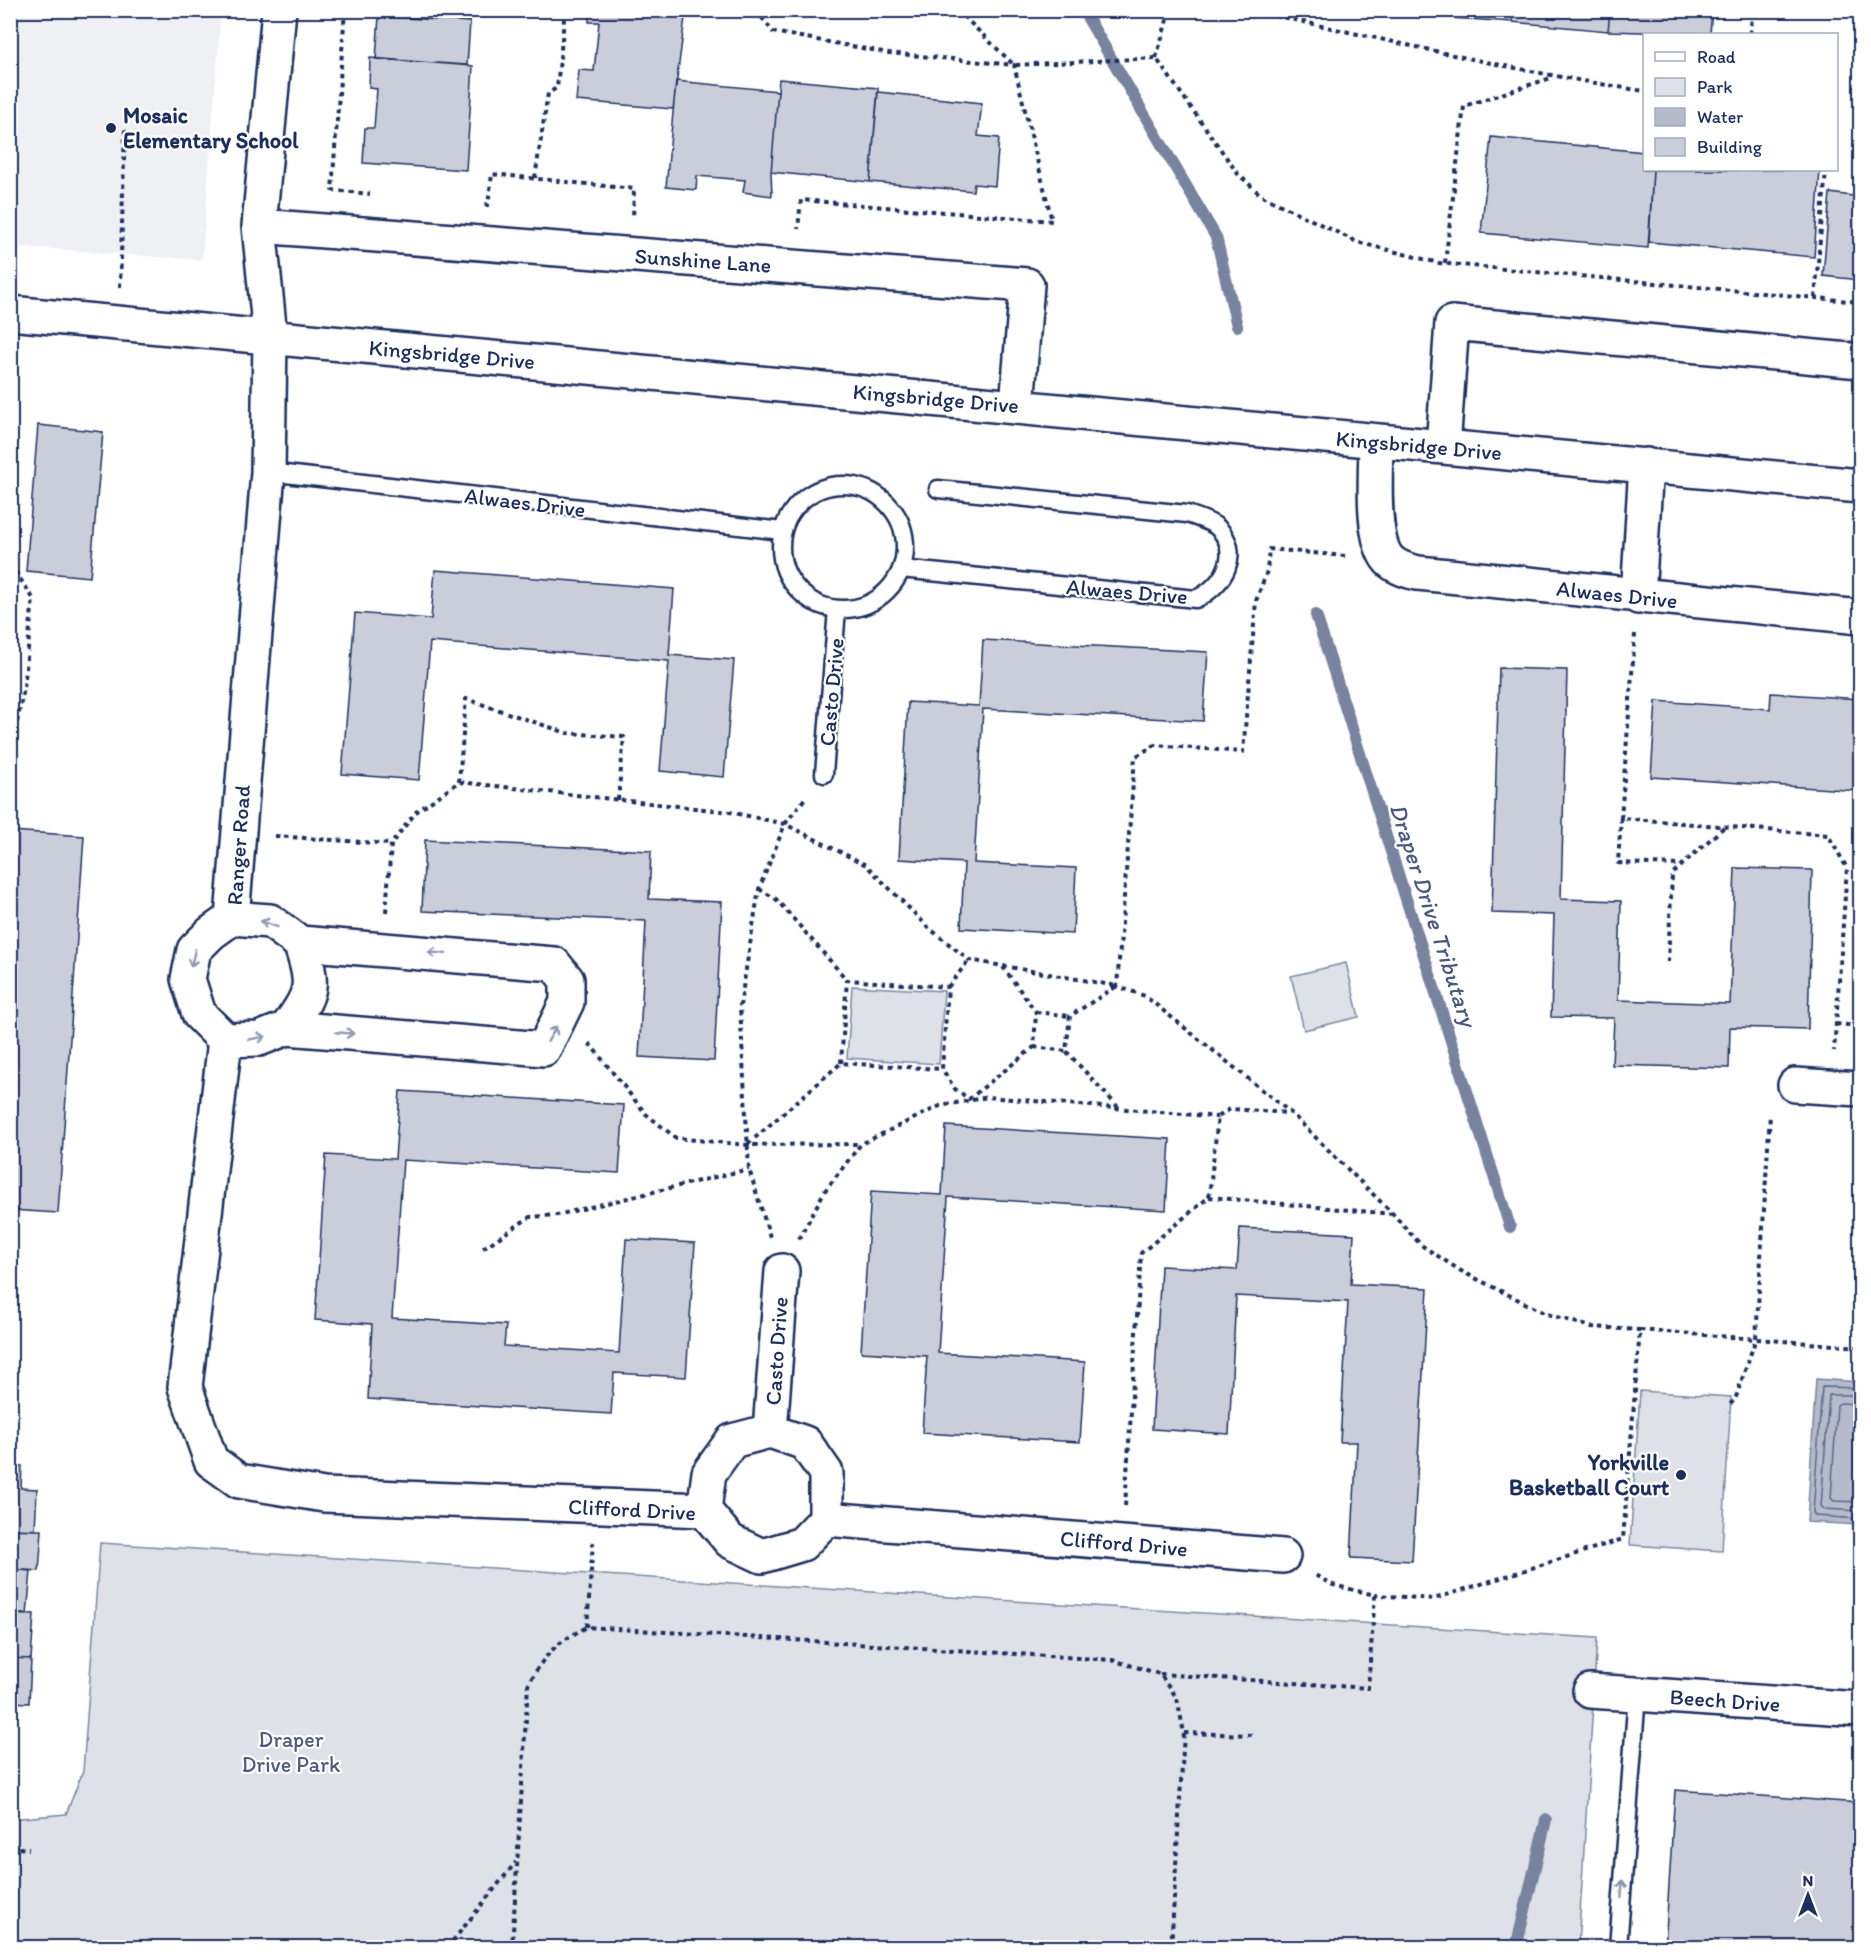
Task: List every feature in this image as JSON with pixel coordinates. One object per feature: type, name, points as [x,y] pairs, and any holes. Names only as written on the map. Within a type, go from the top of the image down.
[{"type":"street","name":"Ranger Road","points":[[225,1040],[199,1014],[188,979],[194,950],[211,933],[232,918],[268,472],[270,336],[259,226],[279,10]]},
{"type":"street","name":"Sunshine Lane","points":[[259,226],[1027,285],[1017,405]]},
{"type":"street","name":"Kingsbridge Drive","points":[[10,312],[1860,486]]},
{"type":"street","points":[[1443,447],[1452,323],[1860,361]]},
{"type":"street","points":[[1376,441],[1378,531],[1381,547],[1389,560]]},
{"type":"street","points":[[1638,597],[1646,465]]},
{"type":"street","name":"Alwaes Drive","points":[[1389,560],[1404,569],[1418,573],[1638,597],[1860,617]]},
{"type":"street","points":[[225,1040],[259,1039],[287,1028],[544,1049],[567,1002],[567,980],[554,964],[384,948],[300,943],[270,921],[232,918]]},
{"type":"street","points":[[287,1028],[304,1004],[311,974],[300,943]]},
{"type":"street","name":"Clifford Drive","points":[[225,1040],[185,1387],[211,1461],[239,1481],[324,1495],[704,1510],[730,1541],[762,1556],[802,1544],[826,1519],[1283,1556]]},
{"type":"street","points":[[1795,1085],[1846,1088]]},
{"type":"street","name":"Casto Drive","points":[[770,1431],[782,1272]]},
{"type":"street","name":"Casto Drive","points":[[704,1510],[709,1473],[732,1441],[770,1431],[805,1443],[826,1473],[826,1519]]},
{"type":"street","name":"Beech Drive","points":[[1590,1690],[1860,1709]]},
{"type":"lane","name":"Alwaes Drive","points":[[268,472],[782,531]]},
{"type":"lane","points":[[849,485],[872,492],[892,507],[903,528],[906,553],[901,569],[898,577],[883,595],[862,608],[837,609],[814,603],[795,587],[783,566],[780,541],[782,531],[788,518],[803,499],[825,488],[849,485]]},
{"type":"lane","name":"Alwaes Drive","points":[[901,569],[1196,599],[1210,593],[1229,565],[1230,546],[1217,527],[1187,514],[938,489]]},
{"type":"lane","name":"Casto Drive","points":[[824,774],[837,609]]},
{"type":"lane","points":[[1618,1947],[1637,1694]]},
{"type":"path","points":[[345,10],[332,190],[377,194]]},
{"type":"path","points":[[535,178],[548,93],[557,88],[565,10]]},
{"type":"path","points":[[756,10],[773,32],[890,52],[1014,65],[1156,58]]},
{"type":"path","points":[[797,237],[801,200],[1052,220],[1014,65],[957,10]]},
{"type":"path","points":[[1156,58],[1170,10]]},
{"type":"path","points":[[1249,10],[1472,57],[1552,77],[1643,91]]},
{"type":"path","points":[[1750,33],[1753,10]]},
{"type":"path","points":[[1156,58],[1238,174],[1262,196],[1357,242],[1445,263],[1860,302]]},
{"type":"path","points":[[1445,263],[1464,106],[1552,77]]},
{"type":"path","points":[[119,322],[125,129]]},
{"type":"path","points":[[1815,298],[1826,171]]},
{"type":"path","points":[[477,204],[488,204],[492,174],[535,178],[634,189],[633,221],[644,222]]},
{"type":"path","points":[[1117,986],[1135,757],[1155,745],[1243,752],[1256,602],[1267,571],[1269,549],[1389,560]]},
{"type":"path","points":[[10,564],[33,598],[24,688],[10,756]]},
{"type":"path","points":[[1638,597],[1618,862],[1682,865]]},
{"type":"path","points":[[459,782],[466,699],[567,733],[624,737],[618,800]]},
{"type":"path","points":[[782,1272],[749,1169],[740,1006],[759,889],[785,824],[824,774]]},
{"type":"path","points":[[384,948],[391,844],[416,812],[459,782],[730,812],[785,824],[866,864],[929,928],[969,960],[1117,986],[1145,996],[1291,1113],[1393,1214],[1421,1245],[1461,1272],[1547,1314],[1591,1327],[1860,1347]]},
{"type":"path","points":[[1621,818],[1828,835],[1847,868],[1836,1024],[1846,1088]]},
{"type":"path","points":[[1668,962],[1672,874],[1725,826]]},
{"type":"path","points":[[238,834],[391,844]]},
{"type":"path","points":[[759,889],[776,899],[847,980],[948,987]]},
{"type":"path","points":[[969,960],[948,987],[942,1069],[955,1089],[969,1099]]},
{"type":"path","points":[[1003,967],[1036,1012],[1034,1047]]},
{"type":"path","points":[[748,1145],[841,1063],[847,980]]},
{"type":"path","points":[[1036,1012],[1070,1016],[1117,986]]},
{"type":"path","points":[[1066,1051],[1070,1016]]},
{"type":"path","points":[[559,1022],[590,1043],[646,1114],[676,1138],[748,1145],[861,1144],[940,1106],[988,1097],[1218,1117],[1230,1109],[1291,1113]]},
{"type":"path","points":[[1836,1024],[1860,1026]]},
{"type":"path","points":[[969,1099],[1034,1047],[1066,1051],[1119,1108]]},
{"type":"path","points":[[841,1063],[942,1069]]},
{"type":"path","points":[[1730,1404],[1735,1400],[1756,1338],[1770,1113],[1778,1113],[1778,1083],[1795,1085]]},
{"type":"path","points":[[1123,1543],[1141,1253],[1209,1197],[1218,1117]]},
{"type":"path","points":[[782,1272],[824,1192],[861,1144]]},
{"type":"path","points":[[483,1248],[531,1217],[557,1215],[749,1169]]},
{"type":"path","points":[[1209,1197],[1393,1214]]},
{"type":"path","points":[[1283,1556],[1333,1586],[1375,1595],[1434,1599],[1623,1539],[1640,1330]]},
{"type":"path","points":[[587,1627],[595,1506]]},
{"type":"path","points":[[512,1947],[528,1684],[543,1659],[560,1640],[587,1627],[1112,1660],[1160,1674],[1368,1688],[1375,1595]]},
{"type":"path","points":[[1160,1674],[1177,1698],[1184,1733],[1171,1947]]},
{"type":"path","points":[[1184,1733],[1255,1735]]},
{"type":"path","points":[[10,1847],[29,1848]]},
{"type":"path","points":[[447,1947],[517,1862]]},
{"type":"shaded area","name":"Mosaic Elementary School","points":[[10,11],[221,11],[202,260],[11,246]]},
{"type":"green space","points":[[1346,963],[1359,1017],[1304,1030],[1291,976]]},
{"type":"green space","points":[[852,986],[944,991],[939,1064],[847,1058]]},
{"type":"green space","name":"Yorkville Basketball Court","points":[[1640,1391],[1731,1397],[1722,1551],[1630,1545]]},
{"type":"green space","name":"Draper Drive Park","points":[[100,1543],[1597,1638],[1578,1947],[11,1948],[11,1819],[66,1814],[83,1771]]},
{"type":"water","points":[[1816,1379],[1860,1382],[1860,1525],[1807,1522]]},
{"type":"building","points":[[374,10],[471,10],[470,22],[374,16]]},
{"type":"building","points":[[589,10],[686,10],[673,109],[576,101],[579,70],[594,71],[599,22],[589,22]]},
{"type":"building","points":[[1405,10],[1512,10],[1512,22],[1405,15]]},
{"type":"building","points":[[1512,10],[1610,10],[1608,31],[1512,22]]},
{"type":"building","points":[[1610,10],[1712,10],[1710,33],[1608,31]]},
{"type":"building","points":[[379,16],[470,22],[467,65],[376,59]]},
{"type":"building","points":[[370,58],[473,66],[466,170],[363,163],[365,128],[374,128],[377,89],[369,88]]},
{"type":"building","points":[[779,79],[878,88],[870,182],[771,172]]},
{"type":"building","points":[[676,81],[778,91],[771,172],[772,196],[743,192],[745,180],[697,176],[696,190],[666,187]]},
{"type":"building","points":[[878,92],[982,103],[978,136],[999,138],[995,186],[974,184],[973,191],[870,182]]},
{"type":"building","points":[[1491,137],[1643,152],[1643,171],[1653,171],[1648,248],[1481,233]]},
{"type":"building","points":[[1653,171],[1820,171],[1814,257],[1649,242]]},
{"type":"building","points":[[1830,193],[1860,197],[1860,280],[1823,276]]},
{"type":"building","points":[[38,425],[103,432],[90,577],[26,571]]},
{"type":"building","points":[[435,570],[674,589],[669,655],[734,660],[724,777],[660,771],[669,661],[430,642],[419,780],[342,774],[355,613],[431,619]]},
{"type":"building","points":[[983,640],[1208,652],[1203,721],[983,709],[974,863],[1076,868],[1073,934],[961,928],[964,863],[899,859],[908,702],[979,706]]},
{"type":"building","points":[[1499,668],[1567,670],[1561,899],[1621,901],[1618,1000],[1730,1004],[1735,868],[1812,870],[1808,1029],[1730,1027],[1729,1068],[1612,1065],[1614,1018],[1551,1017],[1554,915],[1492,913]]},
{"type":"building","points":[[1771,693],[1860,699],[1860,791],[1651,777],[1656,701],[1770,709]]},
{"type":"building","points":[[11,831],[84,836],[58,1213],[10,1210]]},
{"type":"building","points":[[425,840],[651,851],[649,899],[722,902],[714,1061],[639,1057],[646,921],[422,911]]},
{"type":"building","points":[[400,1091],[624,1105],[619,1173],[403,1160],[392,1318],[506,1325],[504,1346],[619,1353],[626,1239],[695,1243],[686,1377],[614,1373],[611,1414],[368,1399],[372,1324],[315,1320],[326,1155],[395,1159]]},
{"type":"building","points":[[946,1126],[1170,1139],[1166,1210],[948,1197],[938,1353],[1085,1362],[1080,1442],[922,1433],[927,1356],[861,1352],[871,1191],[942,1195]]},
{"type":"building","points":[[1240,1228],[1354,1234],[1351,1284],[1428,1288],[1412,1561],[1351,1558],[1357,1442],[1340,1442],[1348,1302],[1236,1296],[1229,1434],[1152,1429],[1161,1266],[1237,1270]]},
{"type":"building","points":[[10,1466],[22,1466],[21,1488],[37,1489],[35,1530],[10,1529]]},
{"type":"building","points":[[10,1529],[42,1530],[39,1571],[10,1569]]},
{"type":"building","points":[[10,1569],[31,1571],[27,1615],[10,1614]]},
{"type":"building","points":[[10,1614],[34,1614],[31,1659],[10,1658]]},
{"type":"building","points":[[10,1658],[31,1659],[29,1703],[10,1702]]},
{"type":"building","points":[[1675,1790],[1860,1803],[1860,1948],[1665,1948]]},
{"type":"waterway","name":"Draper Drive Tributary","points":[[1083,10],[1216,237],[1237,326]]},
{"type":"waterway","name":"Draper Drive Tributary","points":[[1316,615],[1510,1227]]},
{"type":"waterway","name":"Draper Drive Tributary","points":[[1516,1948],[1546,1820]]},
{"type":"place","name":"Mosaic Elementary School","points":[[111,128]]},
{"type":"place","name":"Yorkville Basketball Court","points":[[1681,1475]]}]
